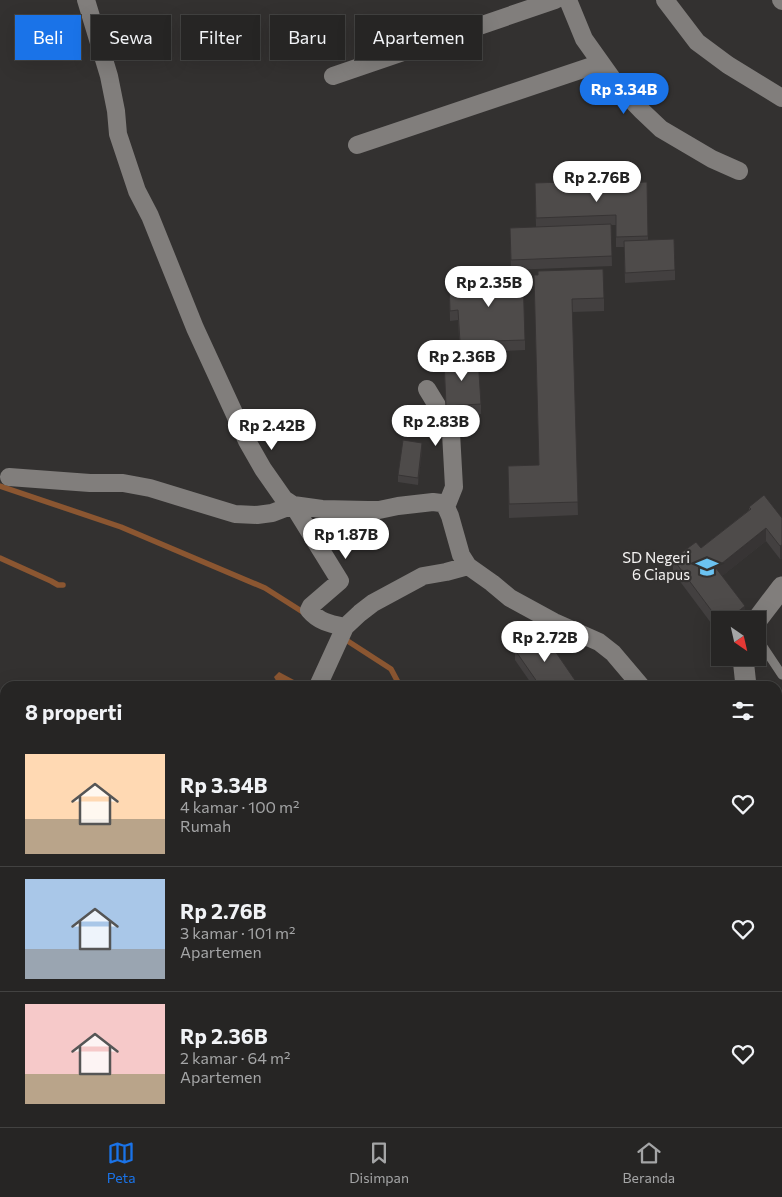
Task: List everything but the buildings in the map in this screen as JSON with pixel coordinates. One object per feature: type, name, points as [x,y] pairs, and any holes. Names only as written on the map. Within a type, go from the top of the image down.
[{"type":"street","points":[[86,0],[109,76],[120,142],[137,191],[150,216],[195,328],[248,441],[276,489],[293,506],[340,582],[311,606],[309,610],[328,624],[345,627]]},
{"type":"street","points":[[333,76],[555,0]]},
{"type":"street","points":[[568,0],[584,39],[616,84],[661,129],[712,159],[739,171]]},
{"type":"street","points":[[665,0],[697,42],[728,65],[782,98]]},
{"type":"street","points":[[357,145],[601,63]]},
{"type":"street","points":[[427,390],[451,433],[454,487],[446,507]]},
{"type":"street","points":[[9,477],[90,483],[123,483],[150,488],[235,514],[257,515],[272,513],[293,506],[322,509],[379,510],[433,502],[441,503],[446,507],[461,555],[468,566],[492,582],[510,598],[554,622],[599,642],[618,658],[637,681]]},
{"type":"street","points":[[320,681],[345,627],[373,603],[423,576],[468,566]]},
{"type":"street","points":[[764,611],[782,587]]},
{"type":"street","points":[[744,666],[745,681]]},
{"type":"lane","points":[[766,651],[782,675]]},
{"type":"shaded area","points":[[279,672],[294,681],[276,681],[274,677]]},
{"type":"waterway","points":[[0,486],[121,527],[265,588],[306,614]]},
{"type":"waterway","points":[[0,558],[58,585],[63,585]]},
{"type":"waterway","points":[[343,638],[391,669],[397,681]]},
{"type":"place","name":"SD Negeri 6 Ciapus","points":[[707,567]]}]
